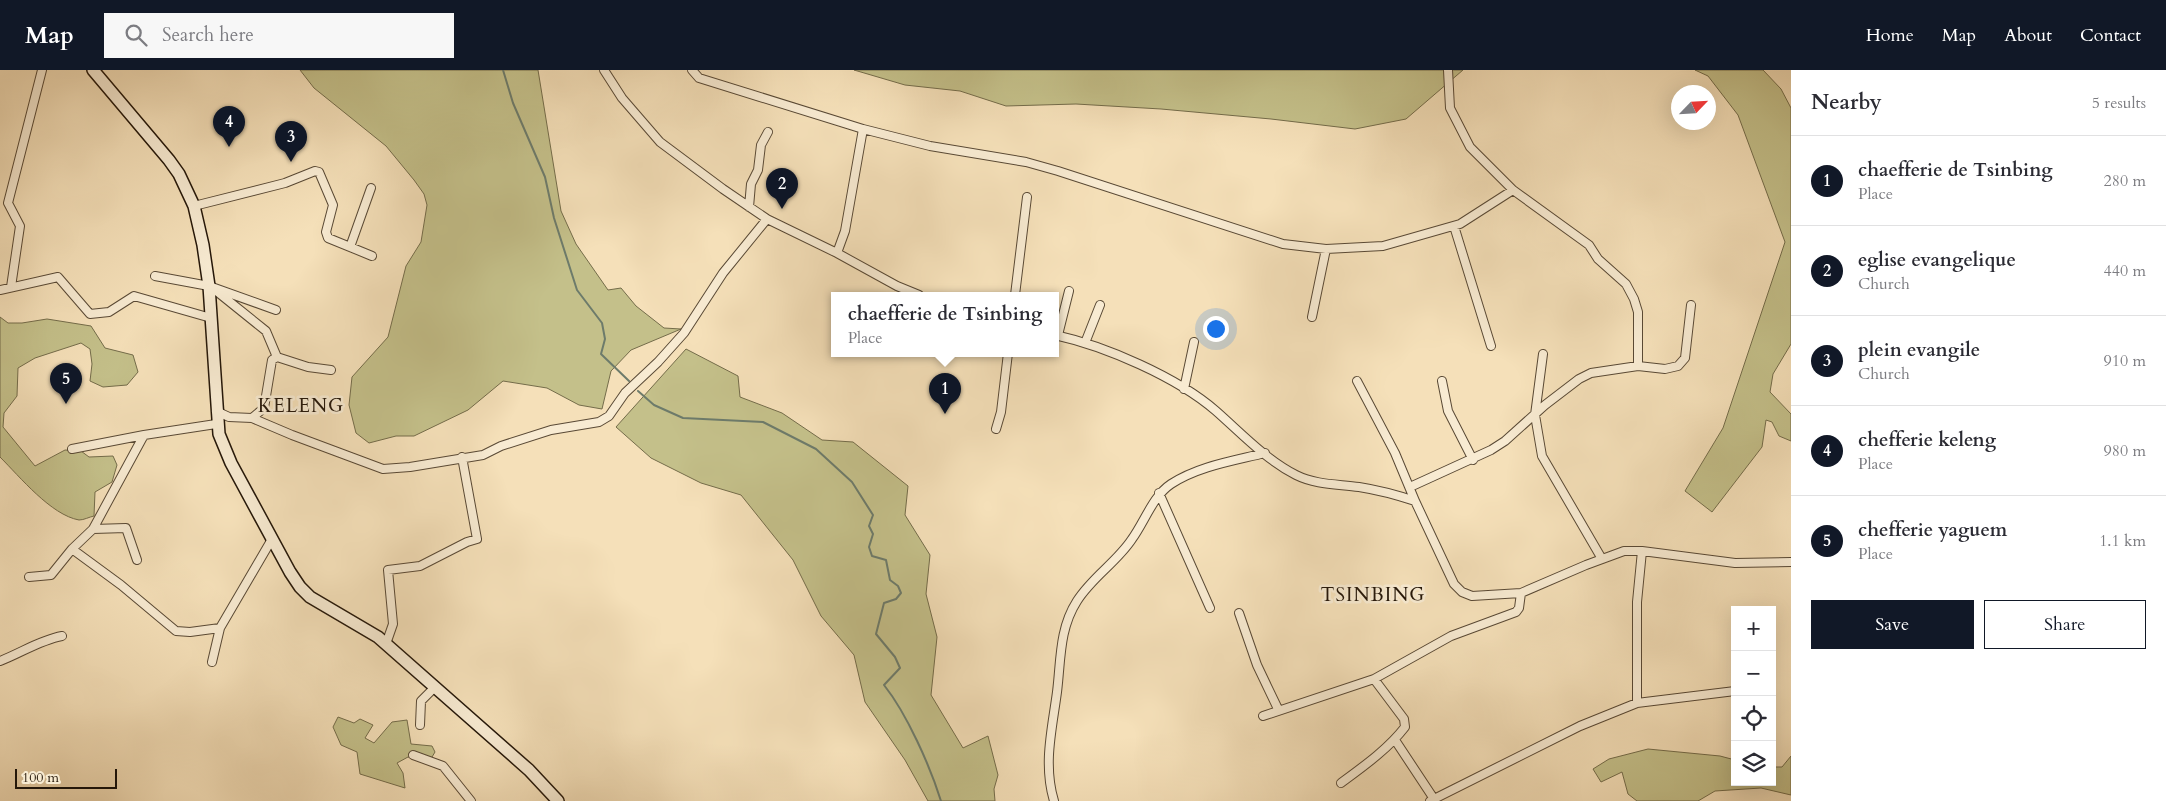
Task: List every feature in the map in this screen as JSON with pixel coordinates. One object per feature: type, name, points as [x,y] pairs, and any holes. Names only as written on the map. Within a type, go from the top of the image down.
[{"type":"main road","points":[[94,70],[169,160],[179,174],[194,206],[209,286],[216,424],[230,464],[290,572],[300,587],[310,597],[364,627],[386,644],[524,765],[556,800]]},
{"type":"street","points":[[11,287],[20,226],[8,203],[42,70]]},
{"type":"street","points":[[604,70],[622,98],[660,142],[749,207],[767,219],[912,292]]},
{"type":"street","points":[[692,70],[699,78],[863,129],[930,146],[1026,162],[1283,244],[1326,249],[1383,246],[1460,224],[1513,190]]},
{"type":"street","points":[[1448,70],[1450,108],[1470,147],[1513,190],[1589,244],[1598,259],[1626,284],[1634,298],[1638,312],[1638,366]]},
{"type":"street","points":[[837,253],[845,231],[863,129]]},
{"type":"street","points":[[749,207],[751,184],[758,170],[761,145],[768,132]]},
{"type":"street","points":[[194,206],[285,182],[315,171],[319,172],[333,205],[326,235],[328,238],[372,256]]},
{"type":"street","points":[[350,247],[372,188]]},
{"type":"street","points":[[1015,292],[1027,197]]},
{"type":"street","points":[[216,411],[230,417],[252,418],[292,436],[383,469],[410,467],[483,455],[501,446],[551,430],[600,422],[609,416],[625,393],[658,362],[684,333],[723,273],[767,219]]},
{"type":"street","points":[[1454,226],[1490,346]]},
{"type":"street","points":[[1312,317],[1326,249]]},
{"type":"street","points":[[155,276],[209,286],[276,310]]},
{"type":"street","points":[[0,290],[58,277],[90,314],[109,312],[134,296],[211,318]]},
{"type":"street","points":[[209,286],[266,331],[277,357],[308,367],[331,370]]},
{"type":"street","points":[[1059,324],[1068,291]]},
{"type":"street","points":[[1085,343],[1100,305]]},
{"type":"street","points":[[1410,487],[1473,460],[1505,441],[1579,379],[1591,373],[1638,366],[1665,369],[1678,366],[1685,358],[1691,305]]},
{"type":"street","points":[[1059,336],[1085,343],[1138,365],[1184,389],[1216,411],[1237,432],[1297,475],[1318,482],[1358,487],[1415,501]]},
{"type":"street","points":[[1184,389],[1194,342]]},
{"type":"street","points":[[1543,354],[1535,415],[1542,456],[1602,559]]},
{"type":"street","points":[[252,418],[264,408],[272,360],[277,357]]},
{"type":"street","points":[[996,429],[1001,412],[1008,357]]},
{"type":"street","points":[[1357,380],[1395,454],[1454,584],[1462,592],[1472,596],[1485,597],[1521,593],[1624,551],[1735,563],[1791,562]]},
{"type":"street","points":[[1442,381],[1448,410],[1473,460]]},
{"type":"street","points":[[72,449],[216,424]]},
{"type":"street","points":[[29,577],[51,575],[72,549],[93,529],[144,435]]},
{"type":"street","points":[[1054,801],[1047,765],[1062,634],[1069,615],[1078,600],[1089,586],[1121,554],[1159,493],[1171,484],[1196,471],[1265,453]]},
{"type":"street","points":[[386,644],[393,624],[388,570],[420,566],[467,542],[477,540],[462,457]]},
{"type":"street","points":[[1159,493],[1210,608]]},
{"type":"street","points":[[93,529],[126,528],[138,560]]},
{"type":"street","points":[[212,662],[220,628],[272,539]]},
{"type":"street","points":[[72,549],[121,585],[176,631],[190,632],[220,628]]},
{"type":"street","points":[[1637,703],[1637,602],[1642,552]]},
{"type":"street","points":[[1263,716],[1278,709],[1374,679],[1451,636],[1516,612],[1519,608],[1521,593]]},
{"type":"street","points":[[1238,613],[1257,665],[1278,709]]},
{"type":"street","points":[[0,661],[20,653],[45,639],[62,636]]},
{"type":"street","points":[[1341,783],[1394,740],[1405,727],[1405,723],[1374,679]]},
{"type":"street","points":[[420,725],[421,701],[434,688]]},
{"type":"street","points":[[1394,740],[1432,800],[1580,726],[1637,703],[1731,691]]},
{"type":"street","points":[[413,755],[443,766],[471,801]]},
{"type":"shaded area","points":[[300,70],[538,70],[561,211],[576,244],[608,290],[621,288],[636,306],[664,328],[681,329],[631,350],[611,371],[602,409],[579,405],[547,388],[503,381],[468,410],[414,436],[396,436],[369,443],[356,433],[349,405],[352,377],[388,337],[406,266],[421,242],[427,205],[424,194],[386,146],[314,88]]},
{"type":"shaded area","points":[[854,70],[1463,70],[1406,119],[1355,129],[1161,109],[1076,104],[1006,106],[960,91],[905,85]]},
{"type":"shaded area","points":[[1695,70],[1763,70],[1781,89],[1791,108],[1791,344],[1773,374],[1770,392],[1791,414],[1791,441],[1779,436],[1772,422],[1766,420],[1762,447],[1712,512],[1685,491],[1723,428],[1785,242],[1738,115],[1708,76]]},
{"type":"shaded area","points":[[0,317],[8,323],[47,319],[91,326],[105,348],[133,355],[138,372],[127,385],[103,387],[90,381],[92,364],[90,349],[81,343],[35,358],[18,368],[17,396],[4,413],[3,427],[35,466],[65,450],[81,451],[89,457],[113,456],[117,465],[112,482],[95,492],[94,516],[79,520],[68,517],[58,511],[36,494],[0,457]]},
{"type":"shaded area","points":[[686,349],[738,376],[740,397],[782,413],[822,440],[853,442],[908,486],[905,515],[930,555],[926,594],[937,637],[931,695],[963,748],[988,736],[998,775],[994,789],[995,801],[928,801],[905,760],[865,702],[854,655],[821,616],[793,560],[741,495],[701,483],[651,458],[616,427]]},
{"type":"shaded area","points":[[338,717],[354,723],[360,719],[373,725],[365,738],[374,743],[392,722],[407,720],[411,744],[432,746],[435,752],[424,763],[408,757],[397,763],[403,773],[405,788],[360,774],[357,752],[341,745],[333,727]]},
{"type":"shaded area","points":[[1648,749],[1720,756],[1731,759],[1731,786],[1776,786],[1776,767],[1782,767],[1791,756],[1791,795],[1761,788],[1715,791],[1698,801],[1637,801],[1628,794],[1622,772],[1601,782],[1593,769],[1609,759]]},
{"type":"waterway","points":[[503,70],[513,103],[545,177],[554,218],[577,290],[602,323],[605,339],[601,354],[629,381]]},
{"type":"waterway","points":[[638,391],[654,405],[683,418],[763,422],[816,449],[852,482],[873,515],[869,526],[873,534],[869,547],[872,556],[886,560],[890,580],[898,586],[901,593],[896,599],[884,603],[876,634],[895,657],[900,668],[884,685],[901,710],[917,741],[941,801]]},
{"type":"place","name":"chefferie keleng","points":[[229,147]]},
{"type":"place","name":"plein evangile","points":[[291,162]]},
{"type":"place","name":"eglise evangelique","points":[[782,209]]},
{"type":"place","name":"chefferie yaguem","points":[[66,404]]},
{"type":"place","name":"chaefferie de Tsinbing","points":[[945,414]]},
{"type":"district","name":"KELENG","points":[[301,406]]},
{"type":"district","name":"TSINBING","points":[[1373,595]]}]
